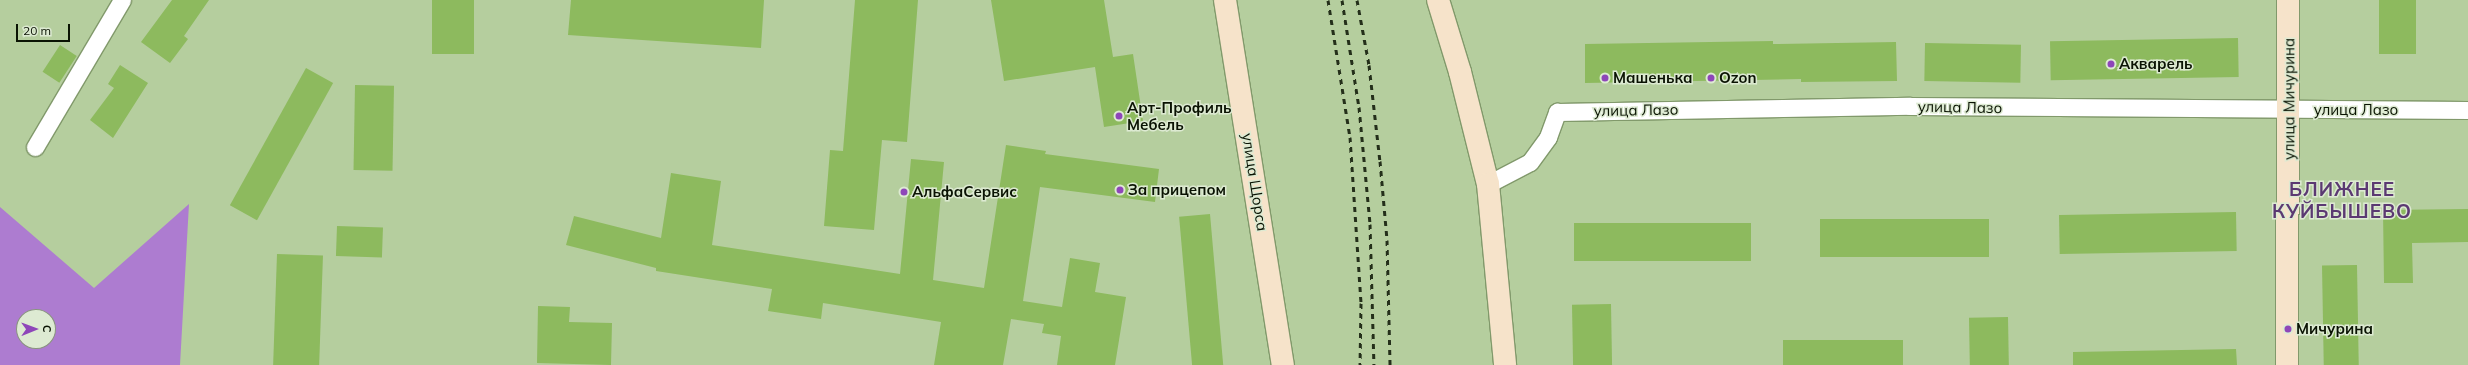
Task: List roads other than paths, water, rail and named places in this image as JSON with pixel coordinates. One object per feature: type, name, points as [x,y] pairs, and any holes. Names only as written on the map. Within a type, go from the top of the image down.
[{"type":"street","points":[[35,147],[122,0]]},
{"type":"street","name":"улица Щорса","points":[[1225,0],[1283,365]]},
{"type":"street","points":[[1438,0],[1460,72],[1488,184],[1505,365]]},
{"type":"street","name":"улица Мичурина","points":[[2287,365],[2289,109],[2288,0]]},
{"type":"street","name":"улица Лазо","points":[[1488,184],[1530,162],[1548,137],[1557,112],[1902,106],[2468,110]]},
{"type":"railway","points":[[1328,0],[1350,137],[1361,303],[1360,365]]},
{"type":"railway","points":[[1342,0],[1359,107],[1370,224],[1374,365]]},
{"type":"railway","points":[[1357,0],[1369,65],[1380,161],[1387,240],[1390,365]]},
{"type":"place","name":"Акварель","points":[[2111,64]]},
{"type":"place","name":"Машенька","points":[[1605,78]]},
{"type":"place","name":"Ozon","points":[[1711,78]]},
{"type":"place","name":"Арт-Профиль Мебель","points":[[1119,116]]},
{"type":"place","name":"За прицепом","points":[[1120,190]]},
{"type":"place","name":"АльфаСервис","points":[[904,192]]},
{"type":"place","name":"Мичурина","points":[[2288,329]]},
{"type":"district","name":"БЛИЖНЕЕ КУЙБЫШЕВО","points":[[2342,201]]}]
